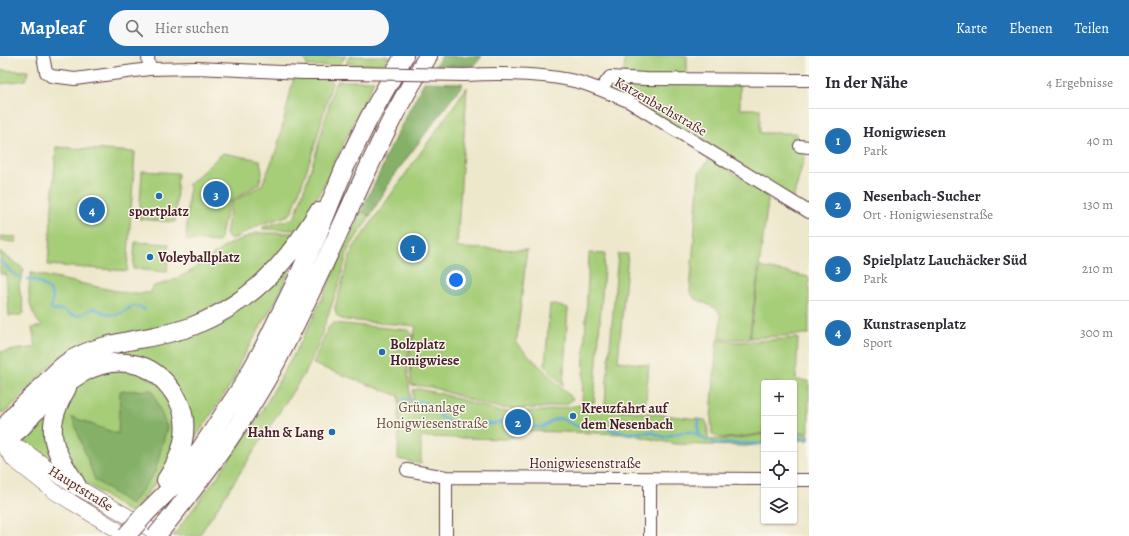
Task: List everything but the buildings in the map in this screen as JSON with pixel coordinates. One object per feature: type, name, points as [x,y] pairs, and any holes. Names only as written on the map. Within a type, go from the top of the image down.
[{"type":"highway","points":[[126,536],[146,513],[178,481],[243,384],[262,351],[294,286],[316,238],[339,181],[370,118],[404,56]]},
{"type":"highway","points":[[161,532],[218,456],[239,425],[273,368],[300,315],[386,132],[428,56]]},
{"type":"highway","points":[[0,440],[6,419],[68,362],[95,350],[161,335],[192,326],[236,304],[258,287],[285,259],[300,240],[339,181]]},
{"type":"highway","points":[[0,440],[16,432],[54,394],[83,372],[100,365],[118,362],[142,366],[153,372],[170,386],[182,409],[185,432],[182,447],[174,467],[146,513]]},
{"type":"highway","points":[[72,380],[57,407],[53,433],[58,454],[77,486]]},
{"type":"main road","name":"Hauptstraße","points":[[0,440],[22,449],[65,480],[115,510],[161,532]]},
{"type":"main road","name":"Hauptstraße","points":[[0,440],[14,460],[26,470],[55,492],[126,536]]},
{"type":"main road","points":[[106,524],[104,517],[106,513],[115,510]]},
{"type":"street","name":"Katzenbachstraße","points":[[43,56],[46,72],[52,76],[75,79],[195,62],[304,73],[528,75],[555,77],[601,89],[628,101],[809,212]]},
{"type":"street","points":[[148,56],[149,69]]},
{"type":"street","points":[[601,89],[610,77],[646,79],[809,80]]},
{"type":"street","name":"Honigwiesenstraße","points":[[407,470],[446,477],[761,479]]},
{"type":"street","points":[[446,477],[446,536]]},
{"type":"street","points":[[650,478],[650,536]]},
{"type":"street","points":[[797,480],[809,480]]},
{"type":"green space","points":[[304,56],[346,56],[338,66],[307,66]]},
{"type":"green space","points":[[350,56],[389,56],[383,65],[347,64]]},
{"type":"green space","points":[[442,56],[482,56],[474,66],[435,66]]},
{"type":"green space","points":[[625,56],[687,56],[687,79],[740,79],[740,109],[760,109],[760,133],[796,133],[796,150],[806,151],[792,203],[601,89],[624,73]]},
{"type":"green space","points":[[0,70],[28,71],[26,80],[0,84]]},
{"type":"green space","points":[[294,77],[330,79],[332,83],[313,151],[293,210],[290,214],[284,217],[261,224],[235,238],[230,239],[226,235],[231,203],[262,185],[277,149]]},
{"type":"green space","points":[[338,81],[374,81],[308,217],[300,230],[263,229],[263,227],[294,218],[316,153],[335,84]]},
{"type":"green space","points":[[424,82],[463,84],[395,174],[370,216],[361,211],[385,162],[383,161]]},
{"type":"green space","points":[[467,87],[457,248],[527,250],[517,338],[515,342],[573,399],[567,404],[541,408],[502,408],[486,405],[431,387],[412,385],[410,350],[416,326],[346,320],[339,318],[336,312],[335,307],[354,247]]},
{"type":"green space","points":[[56,147],[135,152],[127,271],[48,265]]},
{"type":"green space","points":[[223,153],[260,160],[262,173],[259,184],[229,203],[219,242],[186,240],[189,184]]},
{"type":"green space","points":[[710,158],[769,195],[749,339],[719,339],[721,316],[717,309],[694,298],[690,292],[699,173]]},
{"type":"green space","points":[[142,171],[178,173],[175,222],[139,219]]},
{"type":"green space","points":[[361,211],[370,216],[348,250],[340,281],[308,368],[199,536],[173,536],[215,480],[261,413],[315,314]]},
{"type":"green space","points":[[256,233],[297,233],[256,281],[212,311],[51,365],[7,411],[0,413],[0,352],[36,347],[32,328],[42,326],[31,308],[29,287],[31,273],[126,293],[150,293],[154,286],[172,281],[191,271],[227,245]]},
{"type":"green space","points":[[0,236],[16,237],[16,242],[0,241]]},
{"type":"green space","points":[[135,242],[169,244],[167,272],[133,269]]},
{"type":"green space","points":[[0,252],[24,269],[19,286],[24,313],[21,315],[9,316],[6,274],[0,274]]},
{"type":"green space","points":[[589,253],[605,254],[594,403],[582,402]]},
{"type":"green space","points":[[618,254],[628,254],[618,361],[649,365],[645,409],[605,404]]},
{"type":"green space","points":[[290,265],[291,267],[278,297],[240,362],[233,381],[187,451],[184,400],[116,357],[115,350],[157,341]]},
{"type":"green space","points":[[760,267],[809,277],[809,334],[750,338]]},
{"type":"green space","points":[[550,304],[568,308],[563,385],[545,366]]},
{"type":"green space","points":[[333,323],[409,330],[411,336],[408,375],[411,402],[399,404],[399,396],[313,364],[328,328]]},
{"type":"green space","points":[[798,338],[796,380],[761,380],[761,433],[723,438],[712,434],[711,418],[717,340],[740,342]]},
{"type":"green space","points":[[132,369],[163,386],[180,427],[167,468],[130,513],[79,478],[60,451],[62,404],[84,378],[93,373]]},
{"type":"green space","points":[[797,380],[809,381],[809,432],[797,432]]},
{"type":"green space","name":"Grünanlage Honigwiesenstraße","points":[[419,389],[442,394],[498,411],[543,411],[580,405],[705,420],[708,426],[708,440],[739,438],[761,434],[761,444],[746,446],[675,444],[628,434],[529,431],[506,439],[421,437],[421,464],[398,459],[399,406],[413,404],[413,390]]},
{"type":"green space","points":[[152,390],[167,427],[155,472],[131,505],[95,480],[72,417],[118,434],[120,391]]},
{"type":"green space","points":[[50,402],[55,463],[14,439]]},
{"type":"green space","points":[[797,433],[809,434],[809,440],[797,440]]},
{"type":"waterway","points":[[0,261],[4,263],[11,272],[21,278]]},
{"type":"waterway","points":[[27,279],[37,281],[50,290],[53,298],[51,307],[55,311],[63,310],[78,316],[94,308],[110,315],[120,314],[132,307],[145,310]]},
{"type":"waterway","points":[[403,399],[409,400]]},
{"type":"waterway","points":[[413,401],[422,402],[436,408],[441,417],[452,424],[469,428],[513,420],[524,422],[534,427],[543,427],[553,420],[560,418],[576,426],[588,427],[595,424],[602,425],[612,430],[628,433],[651,432],[664,437],[682,432],[693,432],[707,441]]},
{"type":"waterway","points":[[699,420],[698,430],[700,436]]},
{"type":"waterway","points":[[797,438],[809,438]]},
{"type":"waterway","points":[[712,442],[715,444],[761,444]]},
{"type":"place","name":"Spielplatz Lauchäcker Süd","points":[[216,194]]},
{"type":"place","name":"sportplatz","points":[[159,196]]},
{"type":"place","name":"Kunstrasenplatz","points":[[92,210]]},
{"type":"place","name":"Honigwiesen","points":[[413,248]]},
{"type":"place","name":"Voleyballplatz","points":[[150,257]]},
{"type":"place","name":"Bolzplatz Honigwiese","points":[[382,352]]},
{"type":"place","name":"Kreuzfahrt auf dem Nesenbach","points":[[573,416]]},
{"type":"place","name":"Nesenbach-Sucher","points":[[518,422]]},
{"type":"place","name":"Hahn & Lang","points":[[332,432]]}]
